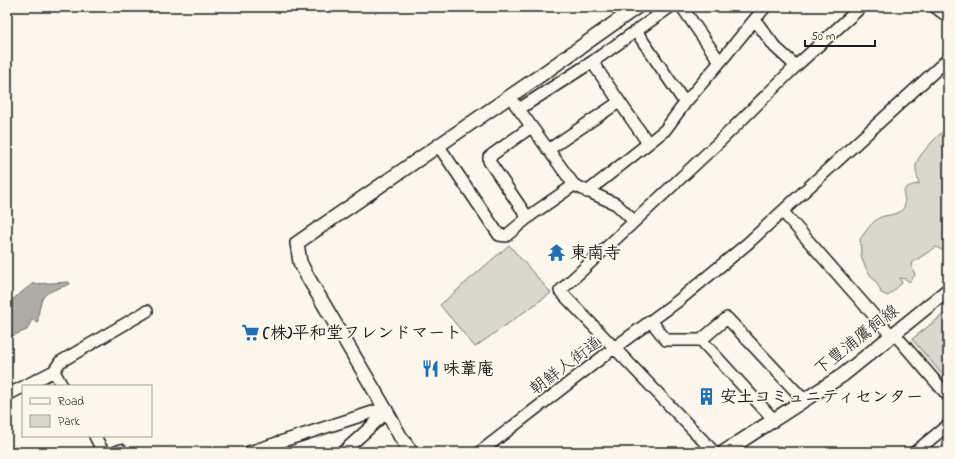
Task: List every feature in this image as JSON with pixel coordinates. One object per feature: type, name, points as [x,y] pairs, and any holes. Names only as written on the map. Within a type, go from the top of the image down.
[{"type":"main road","points":[[411,452],[400,436],[306,274],[300,262],[296,243],[510,97],[637,7]]},
{"type":"main road","name":"下豊浦鷹飼線","points":[[724,452],[843,375],[948,290]]},
{"type":"street","points":[[519,109],[592,62],[670,7]]},
{"type":"street","points":[[682,7],[720,62]]},
{"type":"street","points":[[588,192],[665,130],[685,103],[766,7]]},
{"type":"street","points":[[861,7],[796,66],[718,143],[560,291],[614,348],[678,302],[747,244],[948,59]]},
{"type":"street","points":[[935,7],[948,17]]},
{"type":"street","points":[[755,20],[774,47],[796,66]]},
{"type":"street","points":[[636,31],[685,103]]},
{"type":"street","points":[[592,62],[648,143]]},
{"type":"street","points":[[510,97],[574,185],[616,204],[634,221]]},
{"type":"street","points":[[548,150],[619,102]]},
{"type":"street","points":[[528,218],[489,161],[490,157],[531,127]]},
{"type":"street","points":[[438,145],[499,235],[506,236],[574,185]]},
{"type":"street","points":[[783,212],[891,335],[898,338],[948,396]]},
{"type":"street","points":[[28,385],[54,371],[60,362],[147,311]]},
{"type":"street","points":[[650,321],[666,340],[701,340],[727,318],[804,400]]},
{"type":"street","points":[[701,340],[773,420]]},
{"type":"street","name":"朝鮮人街道","points":[[480,452],[614,348],[714,452]]},
{"type":"street","points":[[54,371],[61,385]]},
{"type":"street","points":[[7,395],[22,388]]},
{"type":"street","points":[[249,452],[379,410],[387,412]]},
{"type":"street","points":[[343,452],[387,412]]},
{"type":"street","points":[[915,452],[948,425]]},
{"type":"street","points":[[96,437],[103,452]]},
{"type":"street","points":[[116,452],[121,450],[122,452]]},
{"type":"shaded area","points":[[69,282],[70,284],[51,291],[44,296],[38,315],[38,321],[36,323],[32,319],[27,330],[7,338],[7,304],[32,284]]},
{"type":"shaded area","points":[[948,308],[948,386],[910,340]]},
{"type":"green space","points":[[948,127],[948,249],[946,252],[936,247],[913,262],[912,267],[915,275],[909,282],[906,279],[900,278],[902,283],[888,296],[881,293],[878,285],[866,268],[862,258],[860,239],[876,220],[898,213],[903,209],[905,205],[904,191],[911,186],[919,184],[916,170],[917,161],[929,145]]},
{"type":"green space","points":[[509,245],[551,293],[475,347],[440,305]]},
{"type":"green space","points":[[948,311],[948,381],[912,339]]},
{"type":"place","name":"東南寺","points":[[557,252]]},
{"type":"place","name":"(株)平和堂フレンドマート","points":[[250,332]]},
{"type":"place","name":"味葦庵","points":[[430,368]]},
{"type":"place","name":"安土コミュニティセンター","points":[[707,396]]}]
